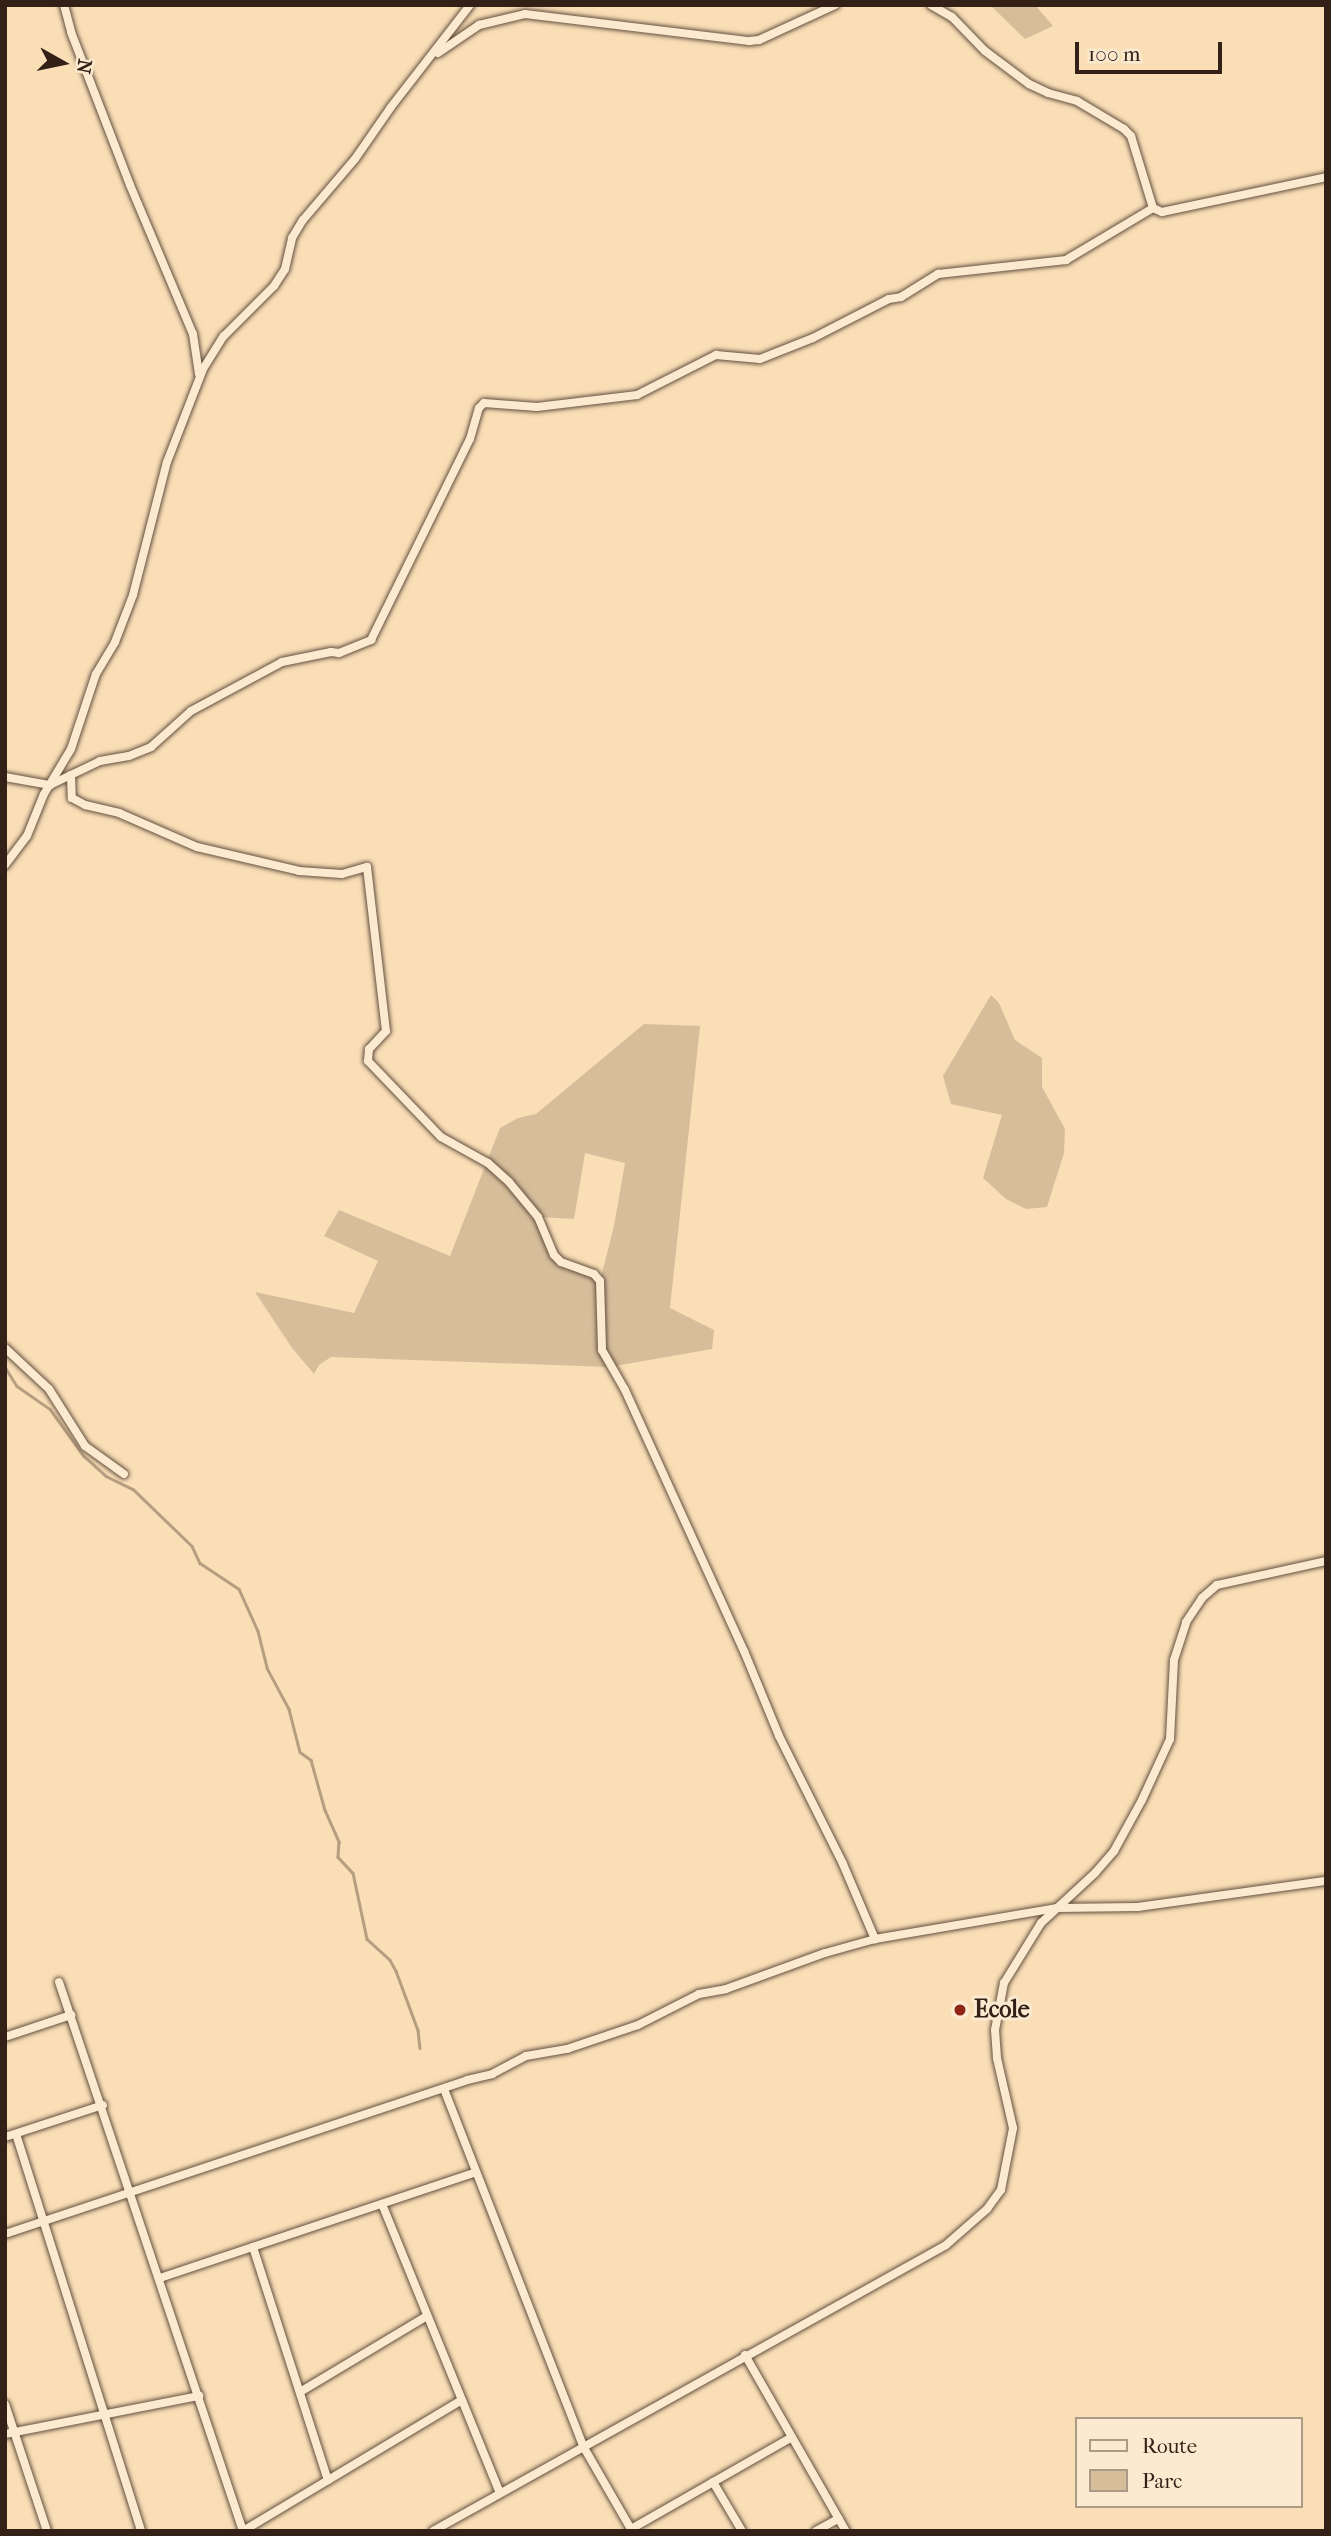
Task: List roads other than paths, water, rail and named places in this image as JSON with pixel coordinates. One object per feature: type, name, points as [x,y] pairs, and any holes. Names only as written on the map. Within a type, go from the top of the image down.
[{"type":"street","points":[[64,5],[81,60],[193,334],[199,380]]},
{"type":"street","points":[[5,865],[27,836],[50,785],[71,749],[96,674],[115,642],[133,595],[167,461],[199,380],[224,336],[274,286],[285,269],[292,238],[303,220],[355,159],[391,107],[470,5]]},
{"type":"street","points":[[429,60],[479,25],[525,14],[749,41],[759,40],[835,5]]},
{"type":"street","points":[[931,5],[952,16],[985,51],[1028,84],[1077,101],[1124,129],[1131,136],[1153,208],[1162,212],[1326,177]]},
{"type":"street","points":[[5,777],[50,785],[100,761],[129,756],[151,747],[191,711],[282,662],[331,652],[339,653],[371,640],[470,439],[479,408],[484,402],[537,407],[637,395],[716,355],[760,359],[813,338],[889,299],[901,297],[938,274],[1066,260],[1153,208]]},
{"type":"street","points":[[71,775],[72,798],[85,805],[119,813],[197,847],[299,871],[342,874],[367,867],[386,1031],[369,1049],[368,1061],[441,1137],[488,1163],[509,1182],[538,1217],[554,1255],[561,1262],[594,1274],[600,1282],[602,1350],[605,1359],[625,1390],[744,1650],[779,1736],[843,1864],[875,1939]]},
{"type":"street","points":[[5,1348],[49,1389],[85,1446],[124,1474]]},
{"type":"street","points":[[433,2531],[946,2245],[994,2200],[1001,2190],[1013,2128],[997,2058],[995,2030],[1004,1983],[1041,1923],[1114,1851],[1164,1754],[1170,1739],[1174,1660],[1186,1622],[1202,1598],[1217,1585],[1239,1577],[1326,1561]]},
{"type":"street","points":[[5,2234],[467,2080],[492,2074],[526,2056],[567,2049],[638,2025],[699,1994],[726,1990],[825,1953],[875,1939],[1057,1908],[1138,1907],[1326,1881]]},
{"type":"street","points":[[59,1982],[103,2105],[243,2531],[462,2400]]},
{"type":"street","points":[[5,2037],[71,2015]]},
{"type":"street","points":[[444,2089],[583,2446],[631,2530],[792,2437]]},
{"type":"street","points":[[5,2137],[103,2105]]},
{"type":"street","points":[[16,2134],[141,2531]]},
{"type":"street","points":[[160,2278],[477,2172]]},
{"type":"street","points":[[382,2204],[500,2493]]},
{"type":"street","points":[[254,2247],[328,2480]]},
{"type":"street","points":[[300,2392],[427,2316]]},
{"type":"street","points":[[745,2355],[846,2531]]},
{"type":"street","points":[[10,2433],[199,2396]]},
{"type":"street","points":[[5,2404],[10,2433],[47,2531]]},
{"type":"street","points":[[713,2482],[741,2531]]},
{"type":"street","points":[[816,2531],[839,2518]]},
{"type":"waterway","points":[[5,1367],[17,1386],[50,1409],[84,1456],[106,1476],[133,1489],[192,1546],[200,1563],[239,1589],[258,1631],[267,1668],[289,1709],[300,1752],[311,1760],[325,1810],[339,1842],[338,1857],[353,1873],[367,1939],[390,1960],[396,1971],[418,2030],[420,2048]]},
{"type":"place","name":"Ecole","points":[[960,2010]]}]
